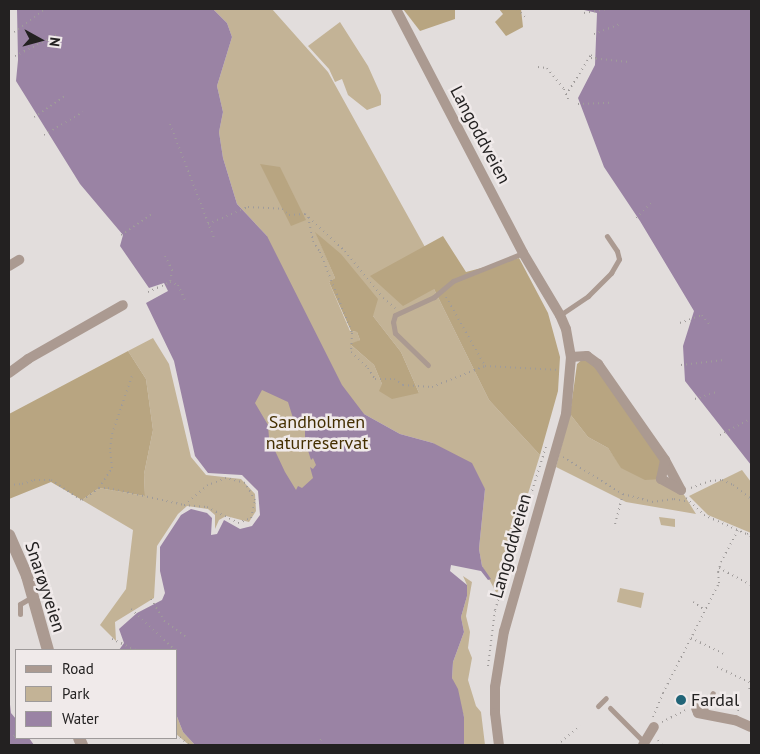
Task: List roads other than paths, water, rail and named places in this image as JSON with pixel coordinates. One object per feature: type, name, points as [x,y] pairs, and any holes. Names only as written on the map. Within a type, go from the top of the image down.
[{"type":"street","name":"Langoddveien","points":[[396,9],[523,252],[560,315],[566,329],[571,357],[567,406],[549,455],[504,631],[495,687],[495,713],[499,745]]},
{"type":"street","points":[[9,266],[19,260]]},
{"type":"street","points":[[9,373],[28,359],[123,305]]},
{"type":"street","points":[[571,357],[587,356],[598,364],[665,460],[661,479],[681,490]]},
{"type":"street","name":"Snarøyveien","points":[[9,536],[20,557],[48,649]]},
{"type":"street","points":[[700,711],[735,720],[751,727]]},
{"type":"street","points":[[644,744],[654,727]]},
{"type":"lane","points":[[560,315],[588,296],[611,273],[619,259],[617,251],[607,236]]},
{"type":"lane","points":[[428,365],[395,333],[393,322],[395,315],[434,297],[453,281],[523,252]]},
{"type":"lane","points":[[20,614],[20,604],[33,597]]},
{"type":"lane","points":[[700,711],[713,693]]},
{"type":"lane","points":[[598,706],[606,698]]},
{"type":"lane","points":[[610,708],[644,744]]},
{"type":"water","points":[[17,9],[213,9],[227,23],[232,37],[217,86],[223,112],[219,132],[223,158],[237,204],[267,236],[342,385],[364,414],[400,434],[433,443],[472,463],[485,489],[479,549],[482,566],[491,579],[488,580],[481,571],[451,565],[450,571],[467,585],[467,596],[461,617],[464,632],[453,662],[452,678],[458,689],[464,717],[464,745],[195,745],[183,732],[178,719],[178,649],[120,649],[124,643],[119,629],[137,613],[162,600],[165,593],[160,571],[160,547],[181,515],[191,509],[207,513],[212,518],[211,535],[217,534],[224,520],[240,529],[252,526],[260,515],[258,491],[242,475],[208,473],[195,456],[174,361],[146,303],[168,291],[164,283],[149,288],[120,246],[123,235],[80,184],[16,81],[18,60]],"holes":[[[262,390],[288,402],[293,418],[298,424],[301,423],[305,429],[305,441],[311,460],[313,458],[316,465],[313,469],[310,467],[313,478],[302,488],[298,486],[296,490],[269,438],[268,425],[255,403]]]},
{"type":"water","points":[[580,9],[751,9],[751,465],[685,381],[683,346],[694,311],[640,221],[604,167],[578,98],[595,65],[597,13]]},
{"type":"water","points":[[9,696],[11,713],[15,718],[15,739],[30,739],[34,745],[9,745]]},
{"type":"place","name":"Fardal","points":[[681,700]]},
{"type":"park label","name":"Sandholmen naturreservat","points":[[317,433]]}]
